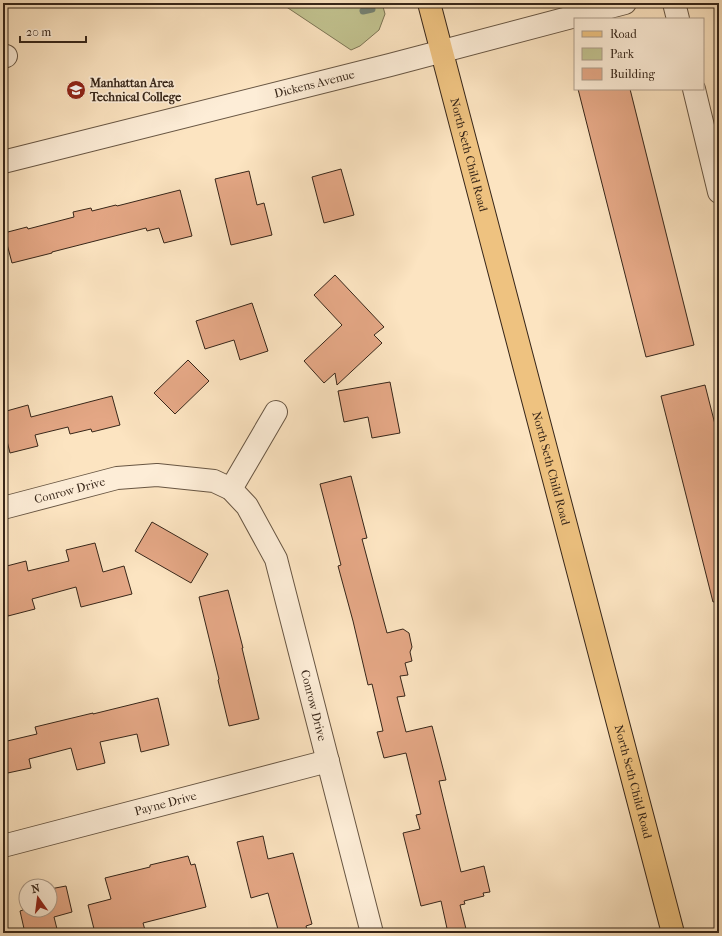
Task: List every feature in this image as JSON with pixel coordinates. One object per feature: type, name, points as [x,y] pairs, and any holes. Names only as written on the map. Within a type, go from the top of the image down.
[{"type":"main road","name":"North Seth Child Road","points":[[428,3],[442,51],[673,933]]},
{"type":"street","name":"Dickens Avenue","points":[[3,162],[625,3]]},
{"type":"street","points":[[674,3],[678,18]]},
{"type":"street","points":[[694,90],[719,192]]},
{"type":"street","points":[[231,489],[276,412]]},
{"type":"street","name":"Conrow Drive","points":[[3,508],[117,478],[157,475],[214,481],[231,489],[247,506],[276,559],[372,933]]},
{"type":"street","name":"Payne Drive","points":[[3,846],[328,760]]},
{"type":"green space","points":[[284,3],[382,3],[385,14],[379,30],[360,46],[351,50],[285,6]]},
{"type":"building","points":[[578,90],[630,90],[694,345],[646,357]]},
{"type":"building","points":[[341,169],[354,215],[324,223],[312,177]]},
{"type":"building","points":[[249,171],[257,205],[264,203],[272,235],[231,245],[215,179]]},
{"type":"building","points":[[180,190],[192,236],[164,243],[159,228],[147,231],[146,228],[12,263],[4,233],[27,227],[28,229],[74,217],[73,212],[91,208],[92,211],[117,206]]},
{"type":"building","points":[[335,275],[384,327],[374,335],[382,343],[337,385],[335,373],[324,383],[304,361],[342,325],[314,295]]},
{"type":"building","points":[[252,303],[268,351],[240,360],[234,340],[205,349],[196,321]]},
{"type":"building","points":[[188,360],[209,381],[175,414],[154,393]]},
{"type":"building","points":[[390,382],[400,433],[372,438],[368,417],[344,422],[338,391]]},
{"type":"building","points":[[705,385],[719,440],[719,601],[713,602],[661,396]]},
{"type":"building","points":[[112,396],[120,425],[92,432],[91,429],[70,434],[68,427],[35,435],[38,446],[10,453],[7,441],[3,442],[3,412],[28,405],[31,417]]},
{"type":"building","points":[[351,476],[367,538],[362,539],[387,633],[403,629],[409,633],[412,647],[410,652],[412,661],[405,663],[408,675],[400,676],[405,696],[397,697],[406,732],[432,726],[446,780],[439,781],[461,872],[484,866],[490,892],[483,893],[484,896],[464,901],[465,904],[460,905],[467,933],[448,933],[441,901],[421,906],[403,833],[420,829],[416,815],[421,814],[406,753],[384,758],[377,732],[383,731],[372,684],[368,685],[338,566],[341,565],[320,484]]},
{"type":"building","points":[[152,522],[208,554],[191,583],[135,551]]},
{"type":"building","points":[[95,543],[103,572],[124,566],[132,594],[81,607],[76,587],[32,599],[35,609],[8,616],[3,595],[3,567],[26,561],[28,571],[69,561],[66,550]]},
{"type":"building","points":[[228,590],[259,719],[229,726],[199,597]]},
{"type":"building","points":[[158,698],[169,745],[141,752],[137,734],[100,742],[105,763],[77,770],[71,748],[29,759],[31,768],[3,774],[3,742],[37,734],[35,727]]},
{"type":"building","points":[[263,836],[268,859],[293,853],[312,924],[306,926],[308,933],[279,933],[268,893],[251,898],[237,842]]},
{"type":"building","points":[[188,856],[191,865],[195,864],[206,907],[143,923],[145,930],[131,933],[95,933],[88,905],[111,899],[105,878]]},
{"type":"building","points":[[66,886],[72,912],[58,916],[58,888]]},
{"type":"building","points":[[22,918],[54,918],[58,933],[25,933]]},
{"type":"waterway","points":[[363,11],[372,9]]},
{"type":"place","name":"Manhattan Area Technical College","points":[[76,90]]}]
